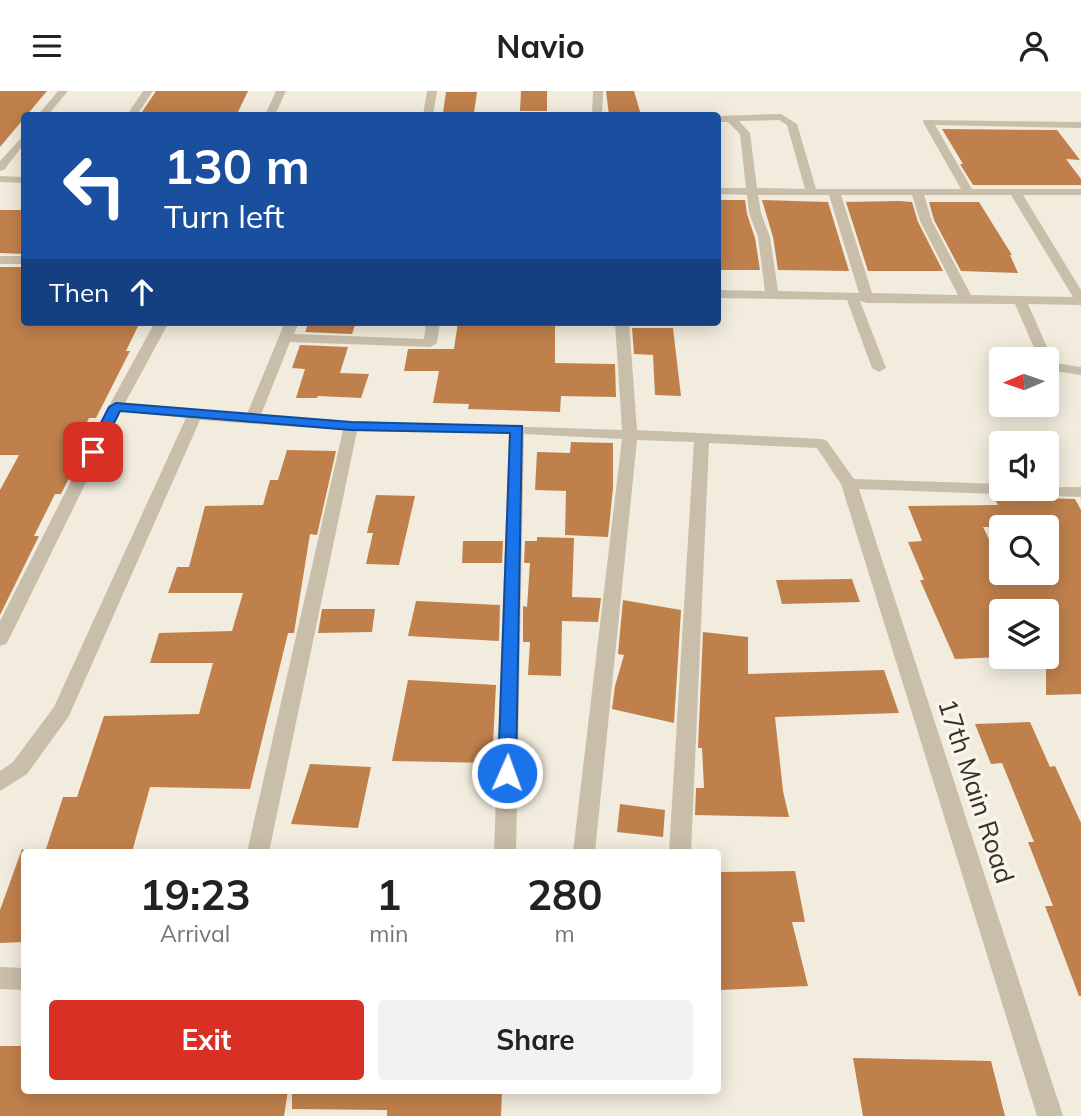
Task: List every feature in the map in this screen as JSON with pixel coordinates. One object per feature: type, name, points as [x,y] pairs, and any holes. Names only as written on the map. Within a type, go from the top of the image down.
[{"type":"street","points":[[46,112],[63,91]]},
{"type":"street","points":[[134,112],[148,91]]},
{"type":"street","points":[[271,112],[281,91]]},
{"type":"street","points":[[428,112],[432,91]]},
{"type":"street","points":[[597,112],[598,91]]},
{"type":"street","points":[[721,119],[781,117],[792,124],[811,192]]},
{"type":"street","points":[[731,119],[746,133],[755,213],[764,237],[772,297]]},
{"type":"street","points":[[968,192],[928,122],[1081,125]]},
{"type":"street","points":[[0,168],[21,142]]},
{"type":"street","points":[[0,180],[21,180]]},
{"type":"street","points":[[721,191],[1081,192]]},
{"type":"street","points":[[834,192],[879,368]]},
{"type":"street","points":[[917,192],[926,221],[967,300]]},
{"type":"street","points":[[1015,192],[1081,301]]},
{"type":"street","points":[[0,260],[21,261]]},
{"type":"street","points":[[721,294],[860,299],[1081,301]]},
{"type":"street","points":[[1020,301],[1040,347]]},
{"type":"street","points":[[0,639],[116,407],[160,326]]},
{"type":"street","points":[[252,419],[290,326]]},
{"type":"street","points":[[286,338],[430,343],[432,326]]},
{"type":"street","points":[[584,849],[630,433],[622,326]]},
{"type":"street","points":[[1059,368],[1081,371]]},
{"type":"street","points":[[116,407],[351,426],[517,429],[702,437],[680,849]]},
{"type":"street","points":[[0,782],[19,768],[62,711],[195,415]]},
{"type":"street","points":[[259,849],[351,426]]},
{"type":"street","points":[[505,849],[517,429]]},
{"type":"street","name":"17th Main Road","points":[[702,437],[822,444],[849,484],[1050,1116]]},
{"type":"street","points":[[849,484],[1081,492]]},
{"type":"street","points":[[0,978],[21,979]]},
{"type":"building","points":[[0,91],[47,91],[29,112],[21,112],[21,122],[0,147]]},
{"type":"building","points":[[156,91],[248,91],[238,112],[142,112]]},
{"type":"building","points":[[521,91],[547,91],[547,111],[520,111]]},
{"type":"building","points":[[606,91],[634,91],[640,112],[609,112]]},
{"type":"building","points":[[446,92],[477,92],[474,112],[443,112]]},
{"type":"building","points":[[942,129],[1057,130],[1080,160],[1066,159],[1081,179],[1081,185],[973,185]]},
{"type":"building","points":[[721,200],[745,200],[760,270],[721,270]]},
{"type":"building","points":[[762,200],[828,202],[849,271],[778,270],[773,237]]},
{"type":"building","points":[[846,202],[912,202],[918,222],[943,271],[868,271]]},
{"type":"building","points":[[929,202],[979,202],[1012,255],[1018,273],[961,271],[934,220]]},
{"type":"building","points":[[0,210],[21,210],[21,254],[0,253]]},
{"type":"building","points":[[0,267],[21,267],[21,326],[138,326],[126,351],[130,351],[96,418],[89,418],[65,467],[74,468],[61,494],[55,494],[34,536],[39,536],[0,615],[0,490],[19,455],[0,455]]},
{"type":"building","points":[[307,326],[355,326],[352,334],[305,332]]},
{"type":"building","points":[[457,326],[555,326],[555,363],[615,364],[616,397],[561,396],[560,412],[468,409],[469,404],[433,403],[439,371],[404,371],[408,349],[454,349]]},
{"type":"building","points":[[632,328],[673,328],[681,396],[655,395],[653,355],[634,354]]},
{"type":"building","points":[[300,345],[348,347],[340,373],[369,374],[361,398],[296,398],[305,369],[292,368]]},
{"type":"building","points":[[571,442],[613,443],[613,488],[608,537],[565,535],[566,491],[535,490],[537,452],[570,453]]},
{"type":"building","points":[[287,450],[336,451],[317,535],[310,534],[294,633],[288,633],[250,789],[150,787],[133,849],[46,849],[63,797],[77,797],[104,716],[199,714],[213,663],[150,663],[159,633],[232,631],[243,593],[168,593],[177,567],[189,567],[205,506],[263,505],[270,480],[278,480]]},
{"type":"building","points":[[376,495],[415,496],[399,565],[366,564],[373,533],[367,533]]},
{"type":"building","points":[[1075,499],[1081,510],[1081,694],[1046,695],[1046,669],[1059,669],[1059,599],[989,599],[989,658],[955,659],[920,580],[924,580],[908,542],[922,541],[908,506],[998,505],[996,501]]},
{"type":"building","points":[[537,537],[574,538],[572,597],[601,598],[598,622],[562,621],[561,676],[528,675],[530,642],[523,642],[523,606],[527,607],[530,563],[524,563],[525,541],[537,541]]},
{"type":"building","points":[[463,541],[503,541],[502,563],[462,563]]},
{"type":"building","points":[[852,579],[860,602],[782,604],[776,580]]},
{"type":"building","points":[[623,600],[681,610],[674,723],[612,709],[624,655],[618,654]]},
{"type":"building","points":[[416,601],[500,605],[499,641],[408,636]]},
{"type":"building","points":[[322,609],[375,609],[372,632],[318,633]]},
{"type":"building","points":[[703,632],[748,637],[748,674],[884,670],[899,713],[775,717],[783,791],[789,817],[695,815],[696,788],[704,788],[702,748],[698,748]]},
{"type":"building","points":[[408,680],[496,685],[492,763],[392,761]]},
{"type":"building","points":[[1030,722],[1050,767],[1055,766],[1081,823],[1081,996],[1045,906],[1053,906],[1028,842],[1034,842],[1002,763],[991,764],[975,724]]},
{"type":"building","points":[[310,764],[371,767],[358,828],[291,824]]},
{"type":"building","points":[[620,804],[665,810],[663,837],[617,832]]},
{"type":"building","points":[[21,852],[21,942],[0,943],[0,910]]},
{"type":"building","points":[[795,871],[805,922],[792,922],[808,986],[721,990],[721,872]]},
{"type":"building","points":[[0,1046],[21,1046],[21,1094],[287,1094],[284,1116],[0,1116]]},
{"type":"building","points":[[853,1058],[991,1061],[1005,1116],[863,1116]]},
{"type":"building","points":[[292,1094],[502,1094],[501,1116],[387,1116],[387,1110],[292,1109]]},
{"type":"route","points":[[93,452],[116,407],[351,426],[517,429],[507,773]]}]
